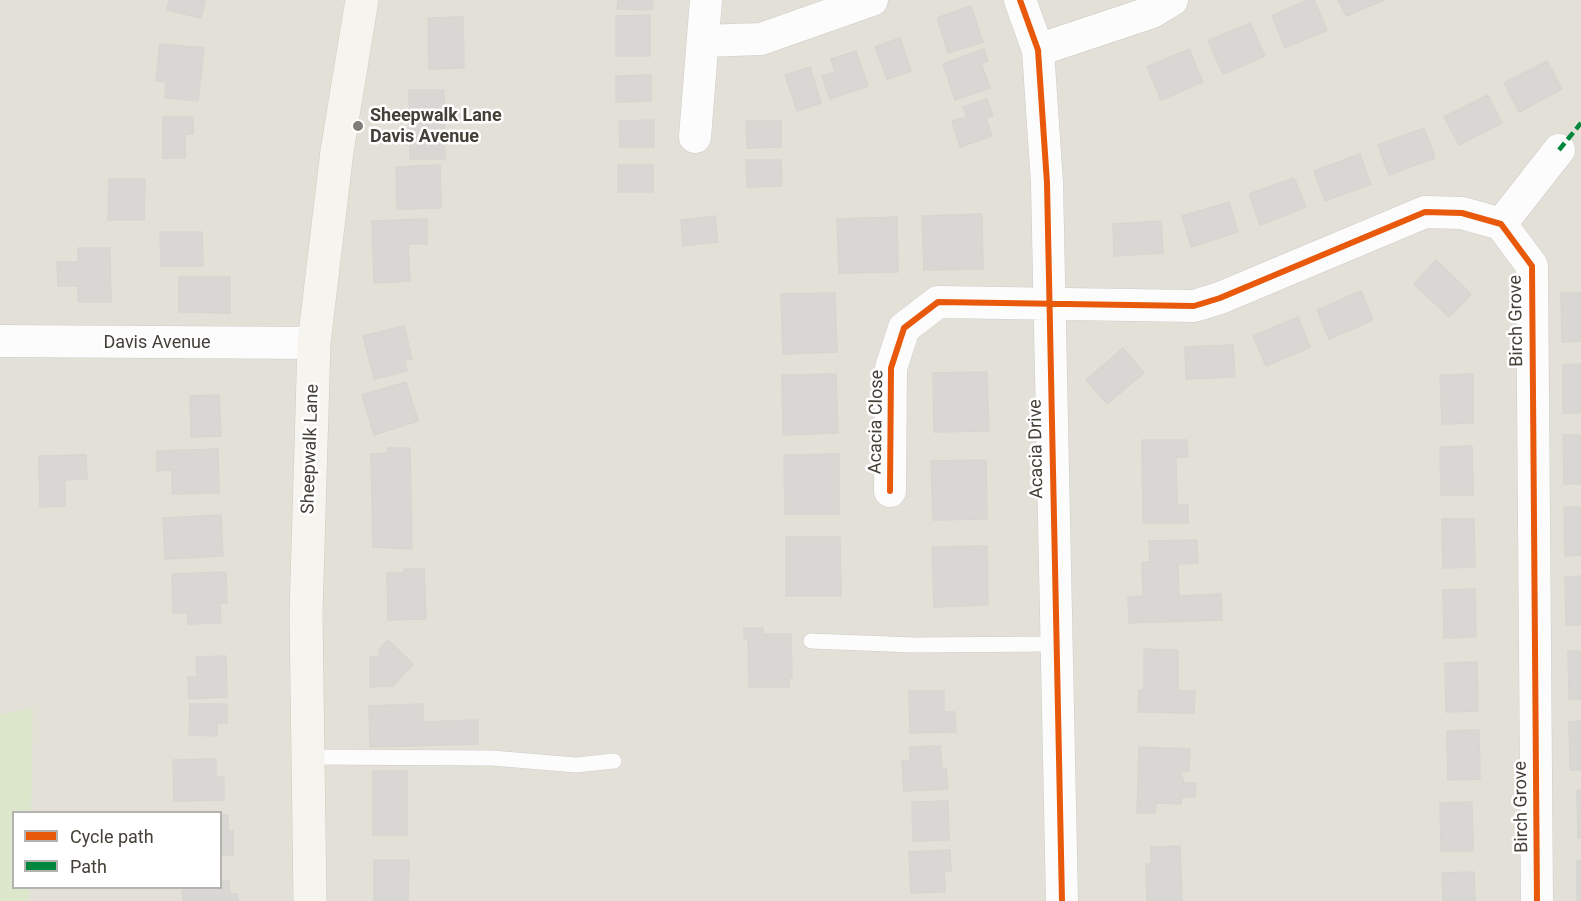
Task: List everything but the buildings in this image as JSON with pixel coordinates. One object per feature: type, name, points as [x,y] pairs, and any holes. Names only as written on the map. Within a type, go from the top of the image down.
[{"type":"main road","name":"Sheepwalk Lane","points":[[310,901],[306,614],[314,343],[337,151],[362,0]]},
{"type":"street","points":[[695,137],[706,0]]},
{"type":"street","points":[[704,41],[761,39],[872,0]]},
{"type":"street","name":"Acacia Drive","points":[[1020,0],[1038,50],[1047,183],[1062,901]]},
{"type":"street","points":[[1038,50],[1152,12],[1172,0]]},
{"type":"street","points":[[1048,303],[1194,306],[1220,298],[1425,212],[1461,213],[1501,224],[1559,150]]},
{"type":"street","name":"Birch Grove","points":[[1501,224],[1532,266],[1538,901]]},
{"type":"street","name":"Acacia Close","points":[[890,491],[891,368],[904,328],[938,302],[1048,303]]},
{"type":"street","name":"Davis Avenue","points":[[0,341],[314,343]]},
{"type":"lane","points":[[811,641],[914,645],[1056,644]]},
{"type":"lane","points":[[308,757],[492,758],[576,765],[614,761]]},
{"type":"shaded area","points":[[0,0],[1581,0],[1581,901],[0,901]]},
{"type":"green space","points":[[33,708],[31,811],[12,811],[12,889],[29,889],[29,901],[0,901],[0,714]]},
{"type":"marked path","points":[[1559,150],[1581,123]]},
{"type":"cycle path","points":[[1020,0],[1038,50],[1047,183],[1062,901]]},
{"type":"cycle path","points":[[890,491],[891,368],[904,328],[938,302],[1194,306],[1220,298],[1425,212],[1462,213],[1501,224],[1532,266],[1537,901]]},
{"type":"place","name":"Sheepwalk Lane Davis Avenue","points":[[358,126]]}]
